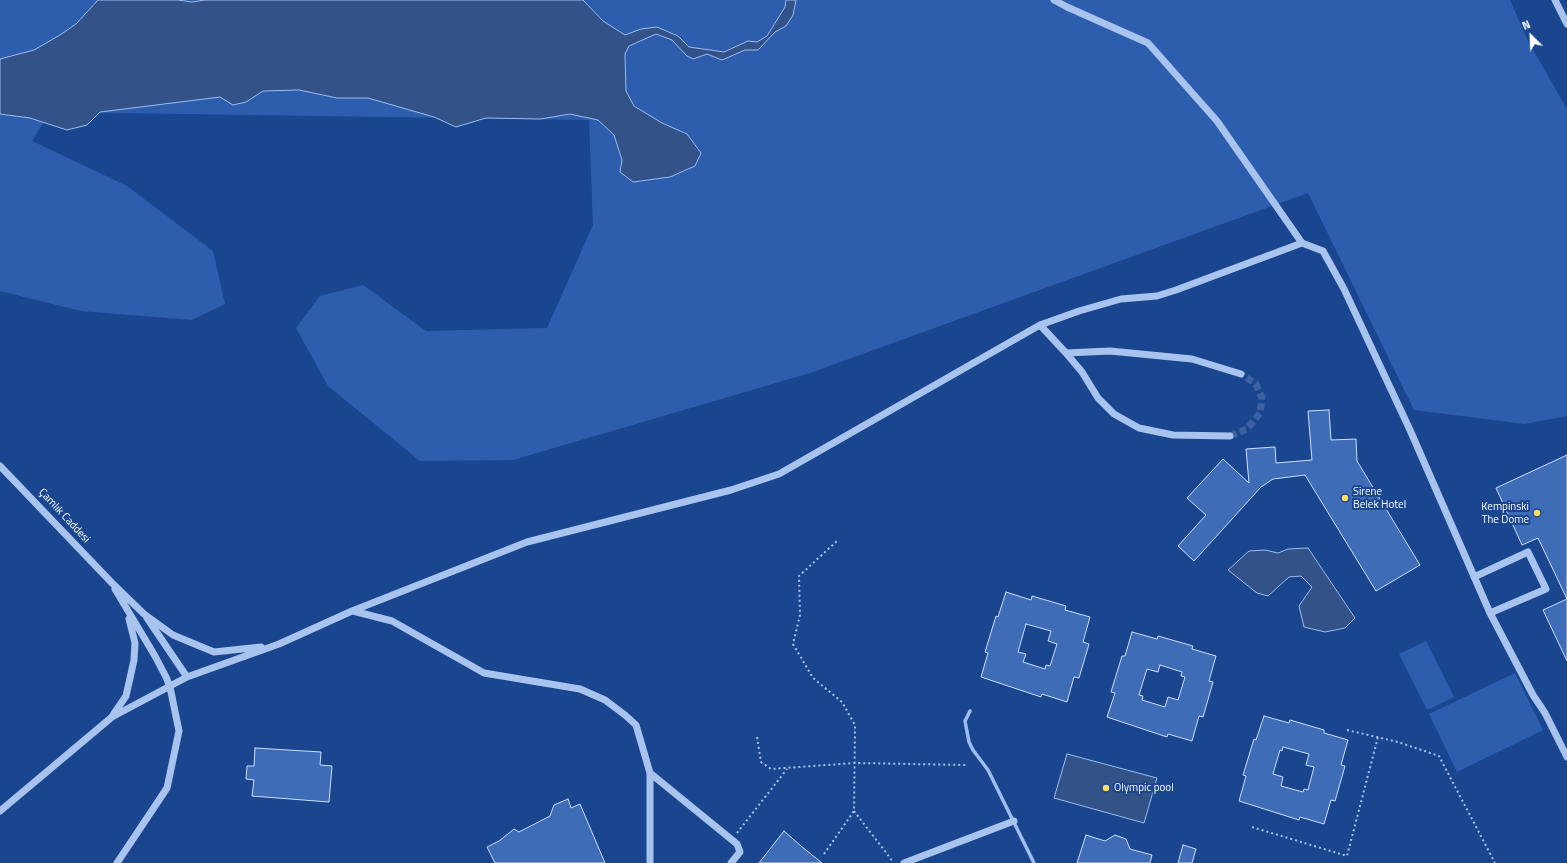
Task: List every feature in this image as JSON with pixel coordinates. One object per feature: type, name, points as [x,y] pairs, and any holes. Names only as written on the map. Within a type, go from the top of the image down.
[{"type":"street","points":[[1054,0],[1148,43],[1217,121],[1302,243],[1323,251],[1344,289],[1410,430],[1490,613],[1533,695],[1545,713],[1567,757]]},
{"type":"street","points":[[1555,0],[1567,24]]},
{"type":"street","points":[[0,812],[112,716],[188,678],[279,644],[352,611],[526,542],[731,490],[779,474],[1040,325],[1079,311],[1121,299],[1157,296],[1302,243]]},
{"type":"street","points":[[1040,325],[1082,372],[1098,398],[1114,414],[1139,428],[1173,435],[1230,436]]},
{"type":"street","points":[[1066,353],[1110,351],[1192,359],[1241,374]]},
{"type":"street","name":"Çamlık Caddesi","points":[[0,466],[112,583]]},
{"type":"street","points":[[1474,577],[1528,552],[1546,589],[1490,613]]},
{"type":"street","points":[[112,583],[144,614],[172,635],[214,652],[241,650],[279,644]]},
{"type":"street","points":[[112,583],[128,613],[155,656],[170,687],[179,731],[167,788],[117,863]]},
{"type":"street","points":[[352,611],[392,621],[484,673],[580,689],[605,700],[636,725],[650,773],[650,863]]},
{"type":"street","points":[[112,716],[126,696],[134,660],[135,643],[128,613]]},
{"type":"street","points":[[144,614],[188,678]]},
{"type":"street","points":[[650,773],[737,844],[740,852],[731,863]]},
{"type":"street","points":[[904,863],[1014,821]]},
{"type":"path","points":[[824,854],[854,811],[855,725],[842,702],[813,678],[793,644],[800,615],[799,576],[837,541]]},
{"type":"path","points":[[1347,730],[1378,737],[1439,756],[1495,863]]},
{"type":"path","points":[[757,737],[761,762],[771,769],[855,763],[966,764]]},
{"type":"path","points":[[1252,827],[1347,856],[1378,737]]},
{"type":"path","points":[[732,840],[787,769]]},
{"type":"path","points":[[854,811],[891,859],[890,863]]},
{"type":"shaded area","points":[[0,0],[1510,0],[1528,41],[1567,109],[1567,416],[1525,424],[1414,410],[1308,193],[810,373],[513,460],[420,461],[328,386],[296,328],[320,296],[363,285],[426,331],[547,328],[593,225],[589,120],[50,112],[32,141],[127,186],[213,251],[225,304],[192,320],[81,311],[0,291]]},
{"type":"shaded area","points":[[98,0],[178,0],[192,2],[205,0],[583,0],[603,21],[625,35],[641,29],[657,27],[678,36],[689,47],[724,52],[748,41],[757,42],[767,36],[785,7],[786,0],[796,0],[793,15],[786,26],[775,32],[758,50],[745,50],[722,60],[707,54],[693,59],[687,56],[672,40],[656,34],[629,46],[625,54],[626,91],[634,106],[662,123],[687,134],[701,153],[695,166],[670,177],[633,182],[620,172],[622,160],[614,135],[598,120],[570,114],[541,119],[486,118],[456,127],[434,117],[368,98],[337,98],[299,90],[263,91],[246,102],[233,105],[220,97],[100,112],[87,125],[67,130],[30,118],[0,114],[0,59],[34,50],[60,35],[76,24]]},
{"type":"shaded area","points":[[1308,548],[1355,618],[1345,628],[1325,632],[1304,627],[1299,606],[1312,587],[1301,576],[1289,577],[1268,596],[1257,593],[1228,570],[1249,551],[1265,550],[1278,553],[1288,549]]},
{"type":"shaded area","points":[[1426,641],[1454,697],[1427,710],[1399,654]]},
{"type":"shaded area","points":[[1515,673],[1543,730],[1457,772],[1429,714]]},
{"type":"shaded area","name":"Olympic pool","points":[[1067,754],[1157,778],[1144,823],[1054,798]]},
{"type":"building","points":[[1329,410],[1331,440],[1356,439],[1357,461],[1420,565],[1376,591],[1305,475],[1273,479],[1261,487],[1194,561],[1178,546],[1206,515],[1187,498],[1223,459],[1249,483],[1246,449],[1275,447],[1276,463],[1312,460],[1308,411]]},
{"type":"building","name":"Kempinski The Dome","points":[[1567,455],[1567,599],[1538,538],[1522,545],[1496,488]]},
{"type":"building","points":[[1006,592],[1031,600],[1032,596],[1066,606],[1065,610],[1090,617],[1083,642],[1089,644],[1079,678],[1074,677],[1067,702],[1042,694],[1041,697],[981,677],[988,653],[985,652],[996,616],[998,617]],"holes":[[[1026,624],[1051,631],[1048,641],[1057,644],[1050,666],[1046,665],[1045,669],[1023,662],[1026,654],[1018,652]]]},
{"type":"building","points":[[1567,599],[1567,661],[1543,610]]},
{"type":"building","points":[[1132,632],[1157,639],[1158,636],[1193,646],[1192,649],[1216,656],[1209,681],[1213,682],[1203,717],[1199,716],[1192,741],[1168,734],[1167,737],[1107,717],[1115,693],[1111,692],[1122,656],[1125,656]],"holes":[[[1160,665],[1182,672],[1181,676],[1185,677],[1178,700],[1168,697],[1165,707],[1142,700],[1143,696],[1139,695],[1147,669],[1158,672]]]},
{"type":"building","points":[[1264,716],[1289,723],[1290,720],[1324,730],[1324,733],[1348,740],[1341,765],[1345,766],[1335,801],[1331,800],[1324,824],[1300,817],[1299,820],[1239,801],[1246,776],[1243,775],[1254,739],[1256,740]],"holes":[[[1283,747],[1309,754],[1306,765],[1314,767],[1308,790],[1304,789],[1303,792],[1281,786],[1283,777],[1273,774],[1280,750],[1282,751]]]},
{"type":"building","points":[[255,748],[321,752],[320,765],[332,766],[329,802],[252,796],[254,780],[246,779],[247,766],[254,766]]},
{"type":"building","points":[[568,799],[571,808],[580,804],[605,863],[495,863],[487,847],[499,841],[514,829],[519,832],[550,816],[554,805]]},
{"type":"building","points":[[784,831],[801,846],[822,863],[759,863]]},
{"type":"building","points":[[1086,835],[1105,841],[1115,835],[1126,839],[1130,849],[1152,855],[1150,863],[1077,863]]},
{"type":"building","points":[[1183,845],[1196,849],[1192,863],[1178,863]]},
{"type":"waterway","points":[[970,711],[965,721],[969,742],[988,770],[1034,863]]},
{"type":"tunnel","points":[[1230,436],[1247,429],[1260,413],[1262,398],[1256,384],[1241,374]]},
{"type":"place","name":"Sirene Belek Hotel","points":[[1345,498]]},
{"type":"place","name":"Kempinski The Dome","points":[[1537,513]]},
{"type":"place","name":"Olympic pool","points":[[1106,788]]}]
